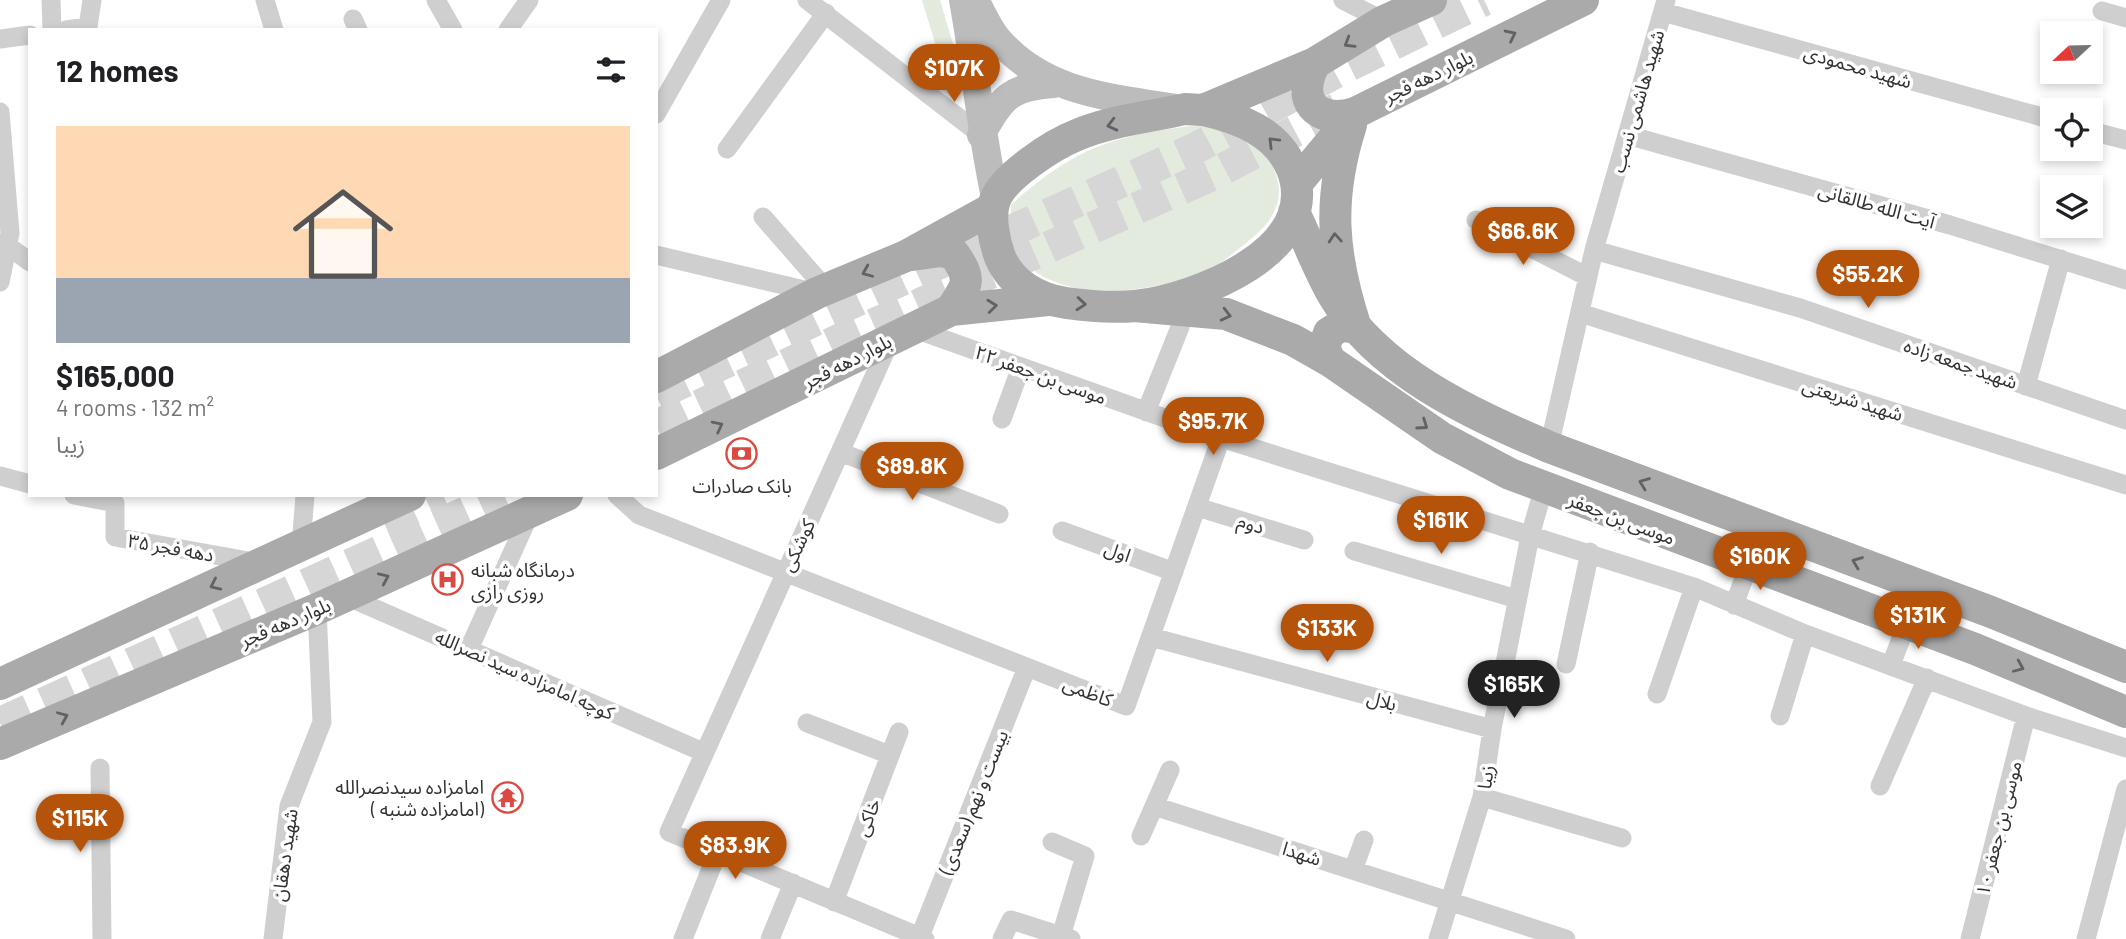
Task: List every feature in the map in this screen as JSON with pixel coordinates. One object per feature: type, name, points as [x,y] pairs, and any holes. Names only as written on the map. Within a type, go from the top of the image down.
[{"type":"main road","points":[[963,0],[974,62],[981,135],[994,202],[993,231],[1007,272],[1029,291],[1048,300],[1081,305],[1134,306]]},
{"type":"main road","points":[[975,0],[995,36],[1008,50],[1055,84]]},
{"type":"main road","points":[[658,376],[821,291],[906,256],[994,202],[1028,164],[1078,134],[1194,110],[1315,63],[1384,21],[1431,0]]},
{"type":"main road","name":"بلوار دهه فجر","points":[[1134,306],[1209,286],[1255,261],[1284,237],[1296,197],[1355,113],[1583,0]]},
{"type":"main road","points":[[1315,63],[1306,79],[1307,98],[1319,113],[1337,119],[1355,113]]},
{"type":"main road","points":[[981,135],[998,105],[1011,92],[1028,86],[1055,84],[1230,116],[1267,135],[1286,156],[1296,197],[1333,295],[1356,328],[1417,379],[1487,421],[1549,447],[1992,612],[2126,667]]},
{"type":"main road","points":[[1355,113],[1342,154],[1336,186],[1334,238],[1341,280],[1356,328]]},
{"type":"main road","points":[[906,256],[942,251],[954,254],[965,270],[967,284],[951,310]]},
{"type":"main road","name":"بلوار دهه فجر","points":[[658,453],[951,310],[1048,300]]},
{"type":"main road","name":"موسی بن جعفر","points":[[1134,306],[1226,314],[1293,340],[1330,361],[1442,438],[1544,487],[1975,649],[2126,712]]},
{"type":"main road","points":[[1330,361],[1324,347],[1329,333],[1342,325],[1356,328]]},
{"type":"main road","points":[[0,684],[406,497]]},
{"type":"main road","name":"بلوار دهه فجر","points":[[0,744],[317,609],[563,497]]},
{"type":"main road","points":[[1907,623],[1926,622],[1936,606],[1927,589]]},
{"type":"main road","points":[[1975,649],[1968,633],[1975,617],[1992,612]]},
{"type":"street","points":[[51,0],[52,28]]},
{"type":"street","points":[[81,28],[88,27],[92,0]]},
{"type":"street","points":[[265,0],[273,28]]},
{"type":"street","points":[[436,0],[452,28]]},
{"type":"street","points":[[509,28],[529,0]]},
{"type":"street","points":[[658,110],[721,0]]},
{"type":"street","points":[[807,0],[981,135]]},
{"type":"street","points":[[1343,0],[1384,21]]},
{"type":"street","name":"شهید محمودی","points":[[1664,6],[2040,116]]},
{"type":"street","name":"شهید هاشمی نسب","points":[[1549,447],[1594,250],[1664,6]]},
{"type":"street","points":[[2102,11],[2126,18]]},
{"type":"street","points":[[727,149],[826,13]]},
{"type":"street","points":[[0,39],[28,35]]},
{"type":"street","points":[[0,112],[10,233],[0,282]]},
{"type":"street","points":[[2103,134],[2126,141]]},
{"type":"street","name":"آیت الله طالقانی","points":[[1627,135],[1950,225],[2126,279]]},
{"type":"street","points":[[763,217],[821,291]]},
{"type":"street","points":[[1476,220],[1588,277]]},
{"type":"street","points":[[8,246],[28,244]]},
{"type":"street","points":[[8,246],[28,261]]},
{"type":"street","name":"شهید جمعه زاده","points":[[1594,250],[1800,308],[2126,419]]},
{"type":"street","points":[[658,255],[821,291]]},
{"type":"street","points":[[2026,386],[2061,259]]},
{"type":"street","name":"شهید شریعتی","points":[[1580,313],[2126,485]]},
{"type":"street","points":[[1146,412],[1180,327]]},
{"type":"street","name":"موسی بن جعفر ۲۲","points":[[902,334],[1021,367],[1221,438],[1530,536],[1590,552],[1694,587],[1805,634],[2026,716],[2126,748]]},
{"type":"street","name":"کوشکی","points":[[718,851],[669,832],[840,452],[902,334]]},
{"type":"street","points":[[1002,419],[1021,367]]},
{"type":"street","name":"کاظمی","points":[[619,497],[639,515],[1126,706],[1221,438]]},
{"type":"street","points":[[840,452],[999,514]]},
{"type":"street","points":[[0,476],[28,483]]},
{"type":"street","name":"زیبا","points":[[1438,939],[1482,797],[1517,599],[1530,536],[1544,487]]},
{"type":"street","name":"دهه فجر ۳۵","points":[[94,497],[115,499],[115,537],[262,564]]},
{"type":"street","points":[[301,546],[305,497]]},
{"type":"street","name":"دوم","points":[[1197,507],[1304,540]]},
{"type":"street","points":[[468,649],[531,512]]},
{"type":"street","name":"اول","points":[[1062,530],[1174,572]]},
{"type":"street","points":[[1354,551],[1517,599]]},
{"type":"street","points":[[1566,664],[1590,552]]},
{"type":"street","points":[[1734,604],[1749,565]]},
{"type":"street","points":[[1657,694],[1694,587]]},
{"type":"street","name":"کوچه امامزاده سید نصرالله","points":[[346,596],[703,752]]},
{"type":"street","name":"شهید دهقان","points":[[273,939],[289,806],[322,722],[317,609]]},
{"type":"street","points":[[1891,665],[1907,623]]},
{"type":"street","points":[[1780,716],[1805,634]]},
{"type":"street","name":"بلال","points":[[1151,637],[1492,729]]},
{"type":"street","name":"بیست و نهم (سعدی)","points":[[921,938],[1027,667]]},
{"type":"street","points":[[1880,786],[1927,678]]},
{"type":"street","name":"موسی بن جعفر ۱۰","points":[[1970,939],[2026,716]]},
{"type":"street","points":[[807,723],[890,755]]},
{"type":"street","name":"خاکی","points":[[834,902],[899,732]]},
{"type":"street","points":[[100,768],[102,939]]},
{"type":"street","points":[[1141,836],[1170,770]]},
{"type":"street","points":[[2086,939],[2126,789]]},
{"type":"street","points":[[1482,797],[1622,838]]},
{"type":"street","name":"شهدا","points":[[1154,806],[1566,939]]},
{"type":"street","points":[[1353,870],[1364,840]]},
{"type":"street","points":[[1002,939],[1011,920],[1066,937],[1085,856],[1052,842]]},
{"type":"street","points":[[683,939],[718,851],[921,938]]},
{"type":"street","points":[[770,939],[793,883]]},
{"type":"shaded area","points":[[922,0],[940,0],[961,71],[945,76]]},
{"type":"shaded area","points":[[1208,124],[1256,138],[1275,171],[1279,188],[1274,213],[1266,224],[1222,262],[1193,276],[1166,284],[1108,291],[1079,288],[1052,281],[1030,268],[1014,248],[1010,233],[1011,205],[1058,168],[1102,145],[1125,138]]},
{"type":"tunnel","points":[[658,394],[875,292],[1194,149],[1342,69],[1484,0]]},
{"type":"tunnel","points":[[658,425],[845,337],[1212,175],[1346,104]]},
{"type":"tunnel","points":[[384,523],[439,497]]},
{"type":"tunnel","points":[[0,723],[500,497]]},
{"type":"place","name":"بانک صادرات","points":[[742,454]]},
{"type":"place","name":"درمانگاه شبانه روزی رازی","points":[[448,580]]},
{"type":"place","name":"امامزاده سیدنصرالله ( امامزاده شنبه)","points":[[507,797]]}]
